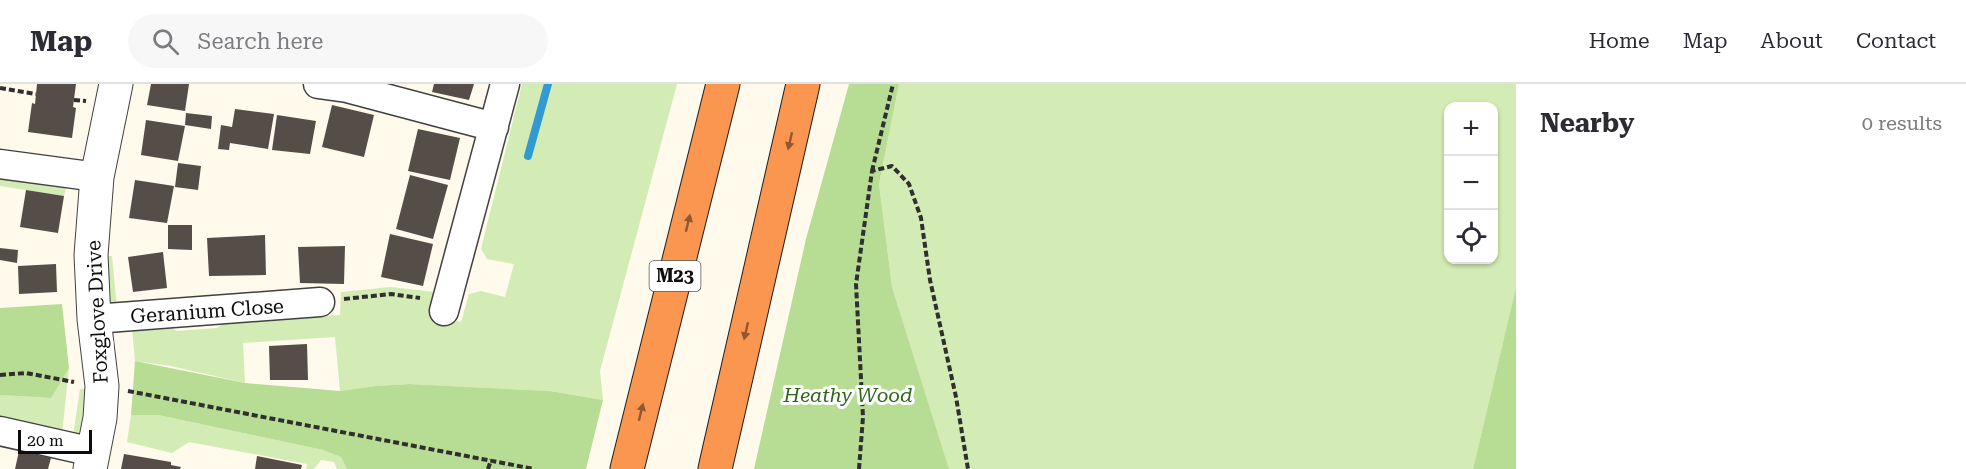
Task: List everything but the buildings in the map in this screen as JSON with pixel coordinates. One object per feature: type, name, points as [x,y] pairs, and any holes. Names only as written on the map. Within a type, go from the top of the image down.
[{"type":"highway","name":"M23","points":[[627,469],[723,84]]},
{"type":"highway","points":[[715,469],[802,84]]},
{"type":"street","name":"Foxglove Drive","points":[[92,460],[100,418],[121,389],[94,320],[91,255],[97,177],[116,84]]},
{"type":"street","points":[[318,84],[347,88],[494,127]]},
{"type":"street","points":[[445,308],[505,84]]},
{"type":"street","points":[[0,164],[97,177]]},
{"type":"street","name":"Geranium Close","points":[[94,320],[320,302]]},
{"type":"street","points":[[0,431],[92,460]]},
{"type":"path","points":[[859,469],[863,417],[856,284],[872,171],[892,84]]},
{"type":"path","points":[[0,88],[36,94]]},
{"type":"path","points":[[872,171],[892,166],[909,184],[921,218],[930,280],[956,398],[968,469]]},
{"type":"path","points":[[320,302],[391,294],[425,298],[445,308]]},
{"type":"path","points":[[0,375],[26,373],[121,389],[534,469]]},
{"type":"path","points":[[488,469],[490,460]]},
{"type":"green space","points":[[522,84],[677,84],[600,371],[603,400],[550,391],[409,384],[340,391],[335,337],[243,343],[245,383],[171,366],[135,361],[132,330],[161,323],[177,331],[217,328],[226,321],[340,315],[341,292],[390,287],[436,292],[431,314],[461,322],[469,294],[481,291],[505,297],[514,264],[487,259],[481,249]]},
{"type":"green space","name":"Heathy Wood","points":[[849,84],[899,84],[879,184],[892,287],[949,469],[754,469],[806,239]]},
{"type":"green space","points":[[899,84],[1516,84],[1516,287],[1473,469],[949,469],[892,287],[879,184]]},
{"type":"green space","points":[[0,174],[67,184],[64,196],[0,186]]},
{"type":"green space","points":[[102,256],[112,256],[117,308],[106,301]]},
{"type":"green space","points":[[1516,287],[1516,469],[1473,469]]},
{"type":"green space","points":[[62,304],[69,368],[51,398],[0,395],[0,308]]},
{"type":"green space","points":[[135,361],[245,383],[340,391],[409,384],[550,391],[603,400],[586,469],[347,469],[341,457],[323,450],[158,415],[131,415]]},
{"type":"green space","points":[[69,368],[62,434],[0,416],[0,395],[50,398]]},
{"type":"green space","points":[[80,389],[90,389],[83,429],[73,436]]},
{"type":"green space","points":[[131,415],[158,415],[323,450],[341,457],[347,469],[337,469],[334,462],[321,460],[314,469],[306,469],[307,464],[189,442],[172,453],[127,442]]},
{"type":"waterway","points":[[528,156],[548,84]]}]
